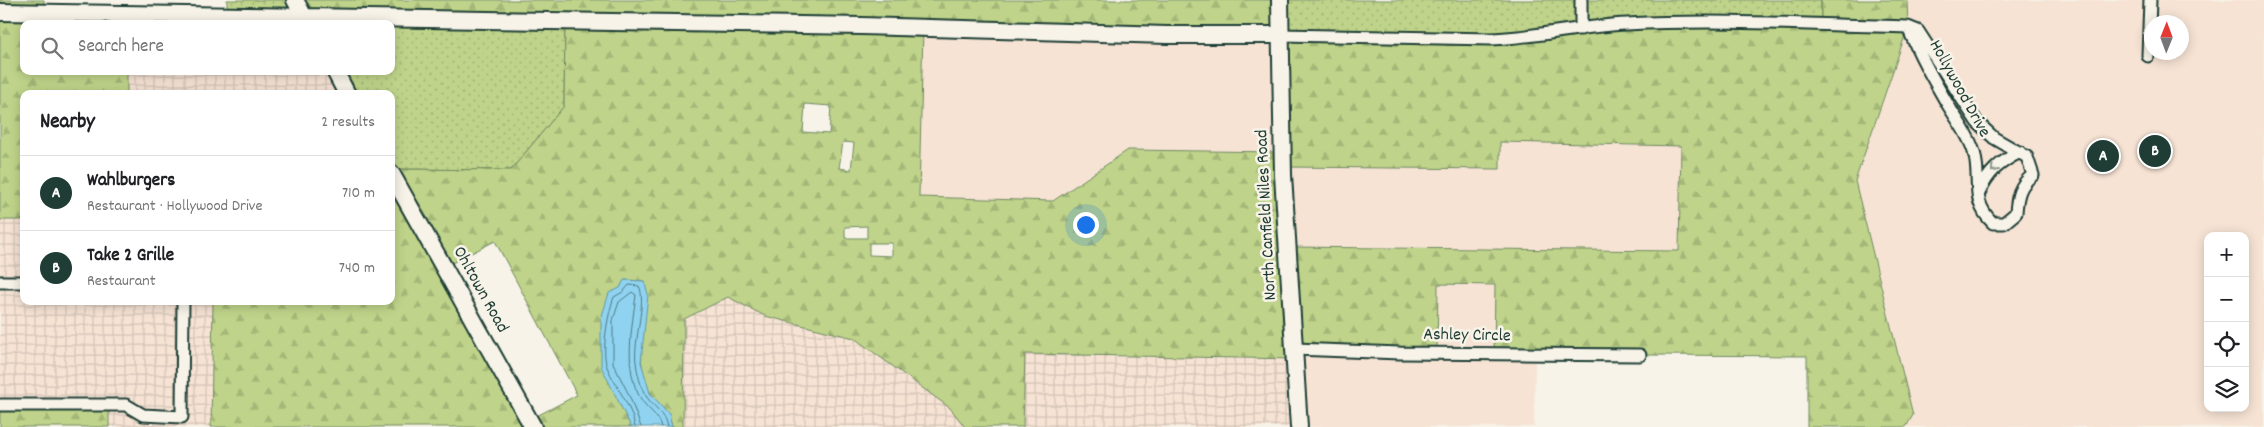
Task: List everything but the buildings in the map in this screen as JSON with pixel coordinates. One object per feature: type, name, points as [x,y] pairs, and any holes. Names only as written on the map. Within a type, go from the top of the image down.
[{"type":"street","points":[[295,0],[306,20]]},
{"type":"street","name":"North Canfield Niles Road","points":[[1280,0],[1283,175],[1299,427]]},
{"type":"street","points":[[1581,0],[1581,29]]},
{"type":"street","points":[[2149,15],[2150,0]]},
{"type":"street","points":[[0,12],[306,20]]},
{"type":"street","points":[[395,21],[928,28],[1167,35],[1280,35]]},
{"type":"street","name":"Hollywood Drive","points":[[1280,35],[1492,39],[1522,38],[1624,24],[1678,22],[1908,27],[1918,31],[1977,122],[1998,141],[2020,152],[2030,162],[2033,175],[2025,181],[2021,188],[2016,213],[2004,223],[1993,223],[1981,209],[1974,151],[1962,126],[1920,58],[1908,27]]},
{"type":"street","points":[[336,75],[345,90]]},
{"type":"street","points":[[1978,196],[1983,182],[1999,163],[2020,152]]},
{"type":"street","name":"Ohltown Road","points":[[395,180],[526,425]]},
{"type":"street","points":[[0,282],[20,282]]},
{"type":"street","points":[[0,405],[126,405],[143,415],[182,417],[183,305]]},
{"type":"street","name":"Ashley Circle","points":[[1294,349],[1400,353],[1640,355]]},
{"type":"shaded area","points":[[1907,0],[2264,0],[2264,427],[1906,427],[1913,415],[1855,181],[1908,27]]},
{"type":"shaded area","points":[[923,28],[1280,35],[1283,152],[1128,150],[1053,201],[919,197]]},
{"type":"shaded area","points":[[127,75],[337,75],[345,90],[127,90]]},
{"type":"shaded area","points":[[1500,142],[1681,146],[1679,252],[1287,247],[1283,167],[1499,169]]},
{"type":"shaded area","points":[[0,220],[20,220],[20,305],[213,305],[211,427],[109,427],[109,406],[0,405]]},
{"type":"shaded area","points":[[1438,284],[1496,285],[1494,353],[1535,354],[1534,427],[1299,427],[1295,349],[1437,352]]},
{"type":"shaded area","points":[[728,297],[765,316],[854,338],[951,408],[965,427],[683,427],[684,319]]},
{"type":"shaded area","points":[[1024,354],[1295,359],[1299,427],[1023,427]]},
{"type":"green space","points":[[0,0],[44,0],[44,12],[128,14],[128,20],[20,20],[20,75],[127,75],[127,90],[20,90],[20,220],[0,220]]},
{"type":"green space","points":[[227,0],[295,0],[565,21],[564,106],[511,170],[395,169],[395,90],[345,90],[337,75],[395,75],[395,20],[309,20],[227,16]]},
{"type":"green space","points":[[295,0],[1280,0],[1280,35],[1492,39],[1581,29],[1821,24],[1821,0],[1907,0],[1908,27],[1855,181],[1913,415],[1906,427],[1807,427],[1807,356],[1494,354],[1495,285],[1438,284],[1437,353],[1295,349],[1295,359],[1025,354],[1023,427],[965,427],[950,408],[854,338],[765,316],[728,297],[684,319],[683,427],[672,427],[668,415],[650,392],[642,367],[641,338],[644,281],[625,280],[620,288],[619,399],[631,427],[211,427],[213,305],[395,305],[395,169],[511,170],[564,106],[565,21],[304,17]],"holes":[[[923,28],[1280,35],[1282,152],[1128,150],[1053,201],[919,197]],[[805,104],[831,106],[829,134],[803,132]],[[843,142],[854,143],[851,170],[839,168]],[[1500,142],[1681,146],[1679,251],[1288,247],[1283,167],[1500,169]],[[867,226],[867,238],[845,238],[845,227]],[[495,241],[577,395],[529,420],[444,267]],[[869,243],[892,243],[892,256],[869,255]]]},
{"type":"green space","points":[[1280,0],[1821,0],[1821,25],[1522,38],[1280,35]]},
{"type":"green space","points":[[0,405],[109,405],[109,427],[0,427]]},
{"type":"water","points":[[624,280],[644,281],[648,294],[641,362],[650,393],[669,414],[672,427],[631,427],[601,366],[601,319],[609,293],[620,288]]},
{"type":"place","name":"Take 2 Grille","points":[[2155,151]]},
{"type":"place","name":"Wahlburgers","points":[[2103,156]]}]
